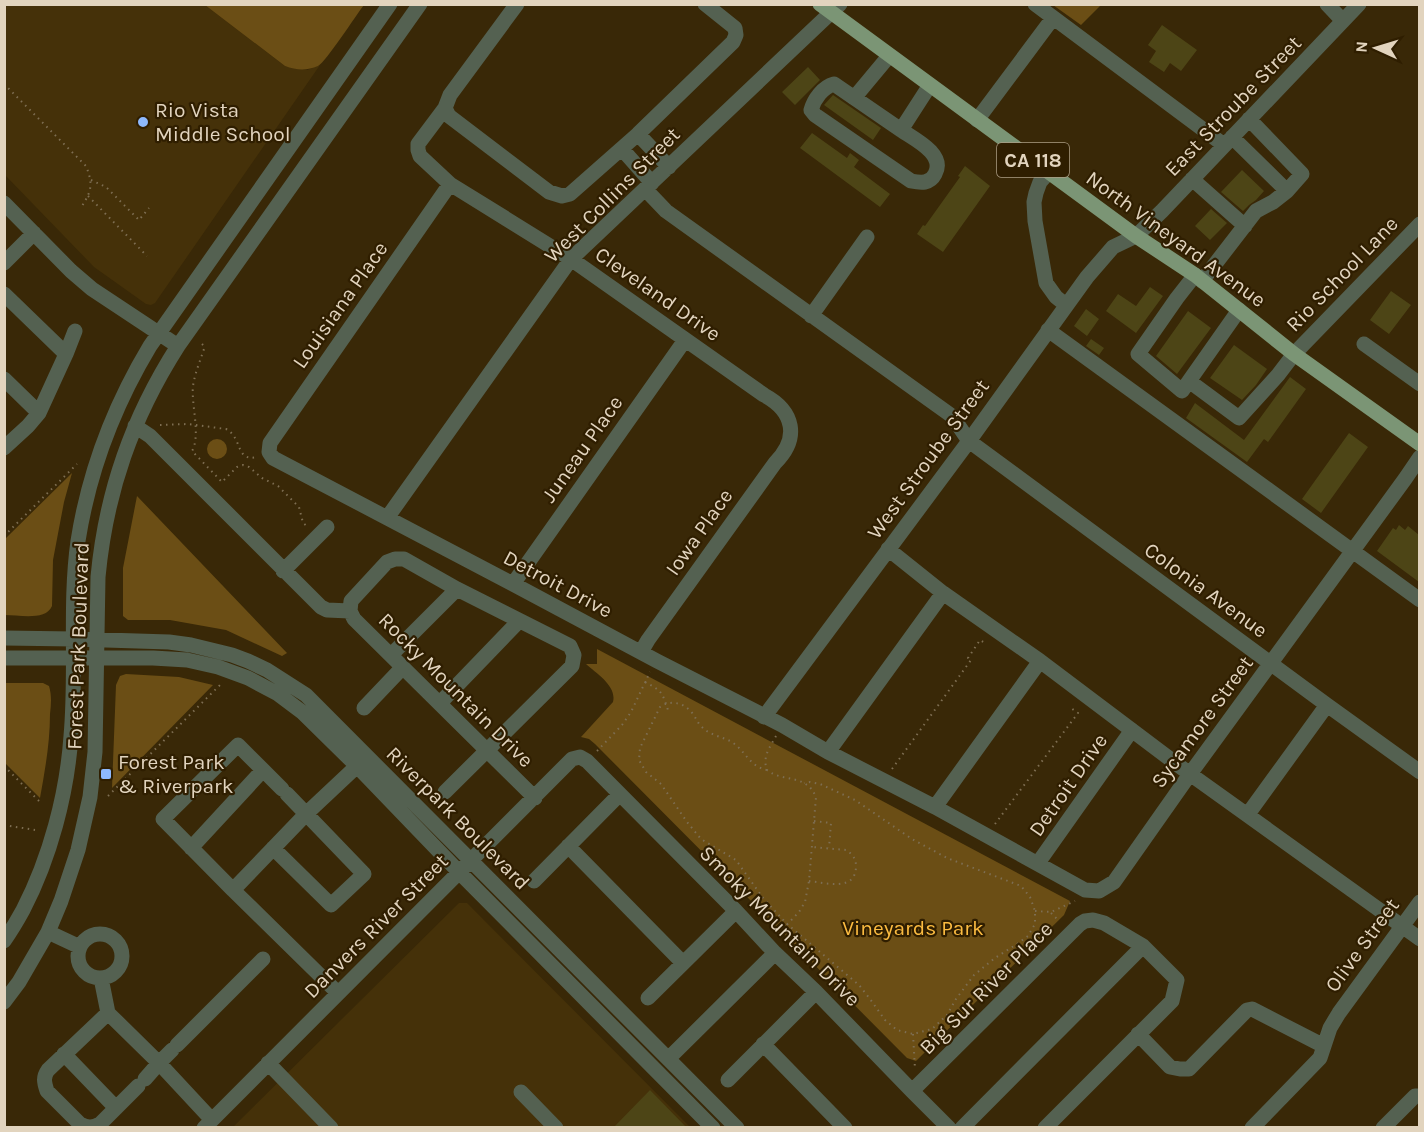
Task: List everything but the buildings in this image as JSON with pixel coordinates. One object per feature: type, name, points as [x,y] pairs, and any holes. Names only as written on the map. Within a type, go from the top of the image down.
[{"type":"main road","name":"North Vineyard Avenue","points":[[830,7],[890,56],[1136,236],[1198,278],[1294,354],[1419,444]]},
{"type":"street","name":"Forest Park Boulevard","points":[[4,941],[39,875],[66,782],[72,735],[75,568],[78,540],[90,482],[99,453],[123,395],[158,333],[390,4]]},
{"type":"street","name":"Forest Park Boulevard","points":[[4,1002],[19,982],[48,932],[78,850],[90,797],[95,752],[98,577],[105,526],[116,477],[135,426],[157,381],[178,346],[420,4]]},
{"type":"street","points":[[517,4],[450,95],[446,108],[449,116],[467,130],[549,192],[562,196],[570,194],[622,149],[733,42],[735,28],[705,4]]},
{"type":"street","points":[[1035,4],[1228,141],[1287,191]]},
{"type":"street","points":[[1327,4],[1343,21]]},
{"type":"street","name":"East Stroube Street","points":[[1136,236],[1359,4]]},
{"type":"street","name":"West Collins Street","points":[[387,518],[571,259],[830,7]]},
{"type":"street","points":[[977,120],[1053,18]]},
{"type":"street","points":[[854,98],[890,56]]},
{"type":"street","points":[[834,84],[901,130],[926,146],[937,160],[938,169],[932,179],[923,183],[911,181],[814,115],[811,110],[812,104],[827,86],[834,84]]},
{"type":"street","points":[[901,130],[930,85]]},
{"type":"street","name":"Cleveland Drive","points":[[446,108],[418,144],[420,156],[424,161],[450,184],[571,259],[764,395],[776,401],[784,409],[789,419],[790,436]]},
{"type":"street","points":[[1239,310],[1182,392],[1138,354],[1177,298],[1198,278],[1256,211],[1287,191],[1302,174],[1249,119]]},
{"type":"street","points":[[638,134],[669,166]]},
{"type":"street","name":"Colonia Avenue","points":[[622,149],[666,211],[952,416],[969,441],[1419,772]]},
{"type":"street","points":[[1049,172],[1040,183],[1036,193],[1035,221],[1046,283],[1056,297],[1066,305]]},
{"type":"street","points":[[1192,179],[1245,226]]},
{"type":"street","name":"Louisiana Place","points":[[269,452],[270,444],[450,184]]},
{"type":"street","points":[[4,203],[71,271],[92,289],[178,346]]},
{"type":"street","name":"Rio School Lane","points":[[1189,381],[1239,418],[1294,354],[1419,224]]},
{"type":"street","points":[[4,263],[34,233]]},
{"type":"street","name":"West Stroube Street","points":[[764,717],[969,441],[1087,277],[1113,247],[1136,236]]},
{"type":"street","points":[[811,316],[867,237]]},
{"type":"street","points":[[4,294],[66,354]]},
{"type":"street","points":[[1048,330],[1419,600]]},
{"type":"street","points":[[4,448],[39,413],[75,331]]},
{"type":"street","name":"Juneau Place","points":[[513,584],[685,339]]},
{"type":"street","points":[[1364,344],[1419,384]]},
{"type":"street","points":[[4,379],[39,413]]},
{"type":"street","points":[[135,426],[150,436],[321,607],[327,610],[350,610],[351,601],[387,562],[404,559],[457,589],[570,646],[574,655],[572,666],[445,792]]},
{"type":"street","name":"Iowa Place","points":[[641,652],[784,452],[790,436]]},
{"type":"street","name":"Detroit Drive","points":[[269,452],[273,458],[782,725],[828,752],[1092,891]]},
{"type":"street","name":"Sycamore Street","points":[[1092,891],[1114,882],[1419,457]]},
{"type":"street","points":[[284,571],[327,527]]},
{"type":"street","points":[[888,549],[944,593],[1040,661],[1190,774],[1419,939]]},
{"type":"street","points":[[391,655],[457,589]]},
{"type":"street","points":[[828,752],[944,593]]},
{"type":"street","name":"Rocky Mountain Drive","points":[[350,610],[354,619],[535,798]]},
{"type":"street","points":[[440,703],[519,621]]},
{"type":"street","name":"Riverpark Boulevard","points":[[4,638],[169,642],[191,645],[232,655],[267,670],[306,695],[737,1128]]},
{"type":"street","name":"Riverpark Boulevard","points":[[4,658],[96,657],[187,660],[248,678],[278,694],[302,712],[357,766],[713,1128]]},
{"type":"street","points":[[935,807],[1040,661]]},
{"type":"street","points":[[364,708],[403,667]]},
{"type":"street","points":[[1248,814],[1326,705]]},
{"type":"street","name":"Detroit Drive","points":[[1038,863],[1132,730]]},
{"type":"street","points":[[273,848],[331,905],[364,874],[307,813],[238,745],[163,819],[338,993]]},
{"type":"street","name":"Danvers River Street","points":[[208,1124],[572,759],[583,759]]},
{"type":"street","name":"Smoky Mountain Drive","points":[[583,759],[949,1128]]},
{"type":"street","points":[[232,890],[307,813],[357,766]]},
{"type":"street","points":[[191,848],[263,770]]},
{"type":"street","points":[[534,881],[619,795]]},
{"type":"street","points":[[568,846],[683,963]]},
{"type":"street","name":"Olive Street","points":[[1252,1128],[1320,1058],[1330,1028],[1339,1013],[1419,902]]},
{"type":"street","points":[[648,998],[736,911]]},
{"type":"street","name":"Big Sur River Place","points":[[912,1091],[1080,924],[1089,920],[1104,923],[1143,946]]},
{"type":"street","points":[[48,932],[80,947]]},
{"type":"street","points":[[103,934],[116,941],[122,953],[121,960],[114,972],[108,976],[94,977],[82,969],[78,954],[80,947],[90,937],[103,934]]},
{"type":"street","points":[[108,1013],[45,1075],[44,1084],[47,1091],[80,1124],[86,1127],[93,1128],[100,1124],[283,939]]},
{"type":"street","points":[[962,1128],[1143,946],[1177,980],[1172,1001],[1045,1128]]},
{"type":"street","points":[[669,1058],[771,949]]},
{"type":"street","points":[[101,978],[108,1013],[159,1063],[208,1124]]},
{"type":"street","points":[[728,1080],[816,992]]},
{"type":"street","points":[[1138,1034],[1170,1067],[1180,1070],[1190,1069],[1247,1010],[1252,1009],[1324,1046]]},
{"type":"street","points":[[763,1044],[845,1128]]},
{"type":"street","points":[[64,1054],[116,1108]]},
{"type":"street","points":[[268,1063],[331,1128]]},
{"type":"street","points":[[521,1092],[556,1128]]},
{"type":"street","points":[[1383,1128],[1414,1096],[1419,1096]]},
{"type":"path","points":[[4,84],[86,166],[91,180],[88,196],[82,206]]},
{"type":"path","points":[[91,180],[106,187],[139,220],[149,208]]},
{"type":"path","points":[[88,196],[147,256]]},
{"type":"path","points":[[202,344],[204,350],[193,387],[197,441],[192,451],[222,482],[237,467],[243,465],[278,486],[299,507],[303,522],[312,531]]},
{"type":"path","points":[[154,426],[178,424],[215,427],[230,431],[238,443],[240,452],[245,456],[254,458],[269,452]]},
{"type":"path","points":[[4,536],[77,464]]},
{"type":"path","points":[[892,769],[971,660],[968,658],[980,640],[985,643]]},
{"type":"path","points":[[583,759],[622,725],[657,661]]},
{"type":"path","points":[[645,682],[663,694],[668,710]]},
{"type":"path","points":[[108,796],[222,684]]},
{"type":"path","points":[[771,949],[788,924],[799,912],[805,902],[816,797],[809,786],[804,783],[758,768],[731,741],[708,732],[699,725],[692,711],[676,702],[666,703],[660,707],[640,748],[639,760],[646,772],[661,784],[701,839],[736,860],[763,898],[788,924],[859,985],[885,1020],[897,1030],[913,1034],[932,1029],[947,1015],[974,975],[1028,936],[1035,924],[1035,910],[1030,897],[1021,886],[947,858],[912,839],[855,800],[820,784],[804,783]]},
{"type":"path","points":[[995,824],[1078,713],[1071,708]]},
{"type":"path","points":[[767,770],[766,754],[782,725]]},
{"type":"path","points":[[4,766],[42,804]]},
{"type":"path","points":[[814,821],[831,823],[829,849]]},
{"type":"path","points":[[4,825],[35,831]]},
{"type":"path","points":[[808,881],[841,884],[852,880],[855,874],[856,864],[851,853],[846,850],[812,847]]},
{"type":"path","points":[[1035,910],[1051,912],[1075,902],[1092,891]]},
{"type":"path","points":[[1051,912],[1059,921]]},
{"type":"path","points":[[913,1034],[915,1074]]},
{"type":"shaded area","name":"Rio Vista Middle School","points":[[5,5],[205,5],[285,66],[307,70],[320,65],[155,303],[151,305],[146,304],[94,267],[5,175]]},
{"type":"shaded area","points":[[459,903],[467,903],[690,1127],[232,1128]]},
{"type":"green space","points":[[205,5],[364,5],[322,63],[314,68],[302,69],[285,66]]},
{"type":"green space","points":[[1053,5],[1101,5],[1081,25]]},
{"type":"green space","points":[[217,439],[224,442],[227,449],[224,456],[217,459],[210,456],[207,449],[210,442]]},
{"type":"green space","points":[[72,473],[53,560],[52,606],[44,614],[5,615],[5,539]]},
{"type":"green space","points":[[137,496],[287,653],[282,656],[226,630],[170,620],[128,620],[123,616],[123,568]]},
{"type":"green space","name":"Vineyards Park","points":[[597,649],[1070,901],[1064,915],[916,1061],[907,1058],[595,744],[581,737],[613,702],[609,686],[586,664],[597,664]]},
{"type":"green space","points":[[126,674],[179,677],[213,685],[112,788],[116,685],[120,676]]},
{"type":"green space","points":[[4,683],[43,683],[49,686],[51,700],[49,735],[40,798],[5,763]]},
{"type":"place","name":"Rio Vista Middle School","points":[[143,122]]},
{"type":"place","name":"Forest Park & Riverpark","points":[[106,774]]}]
